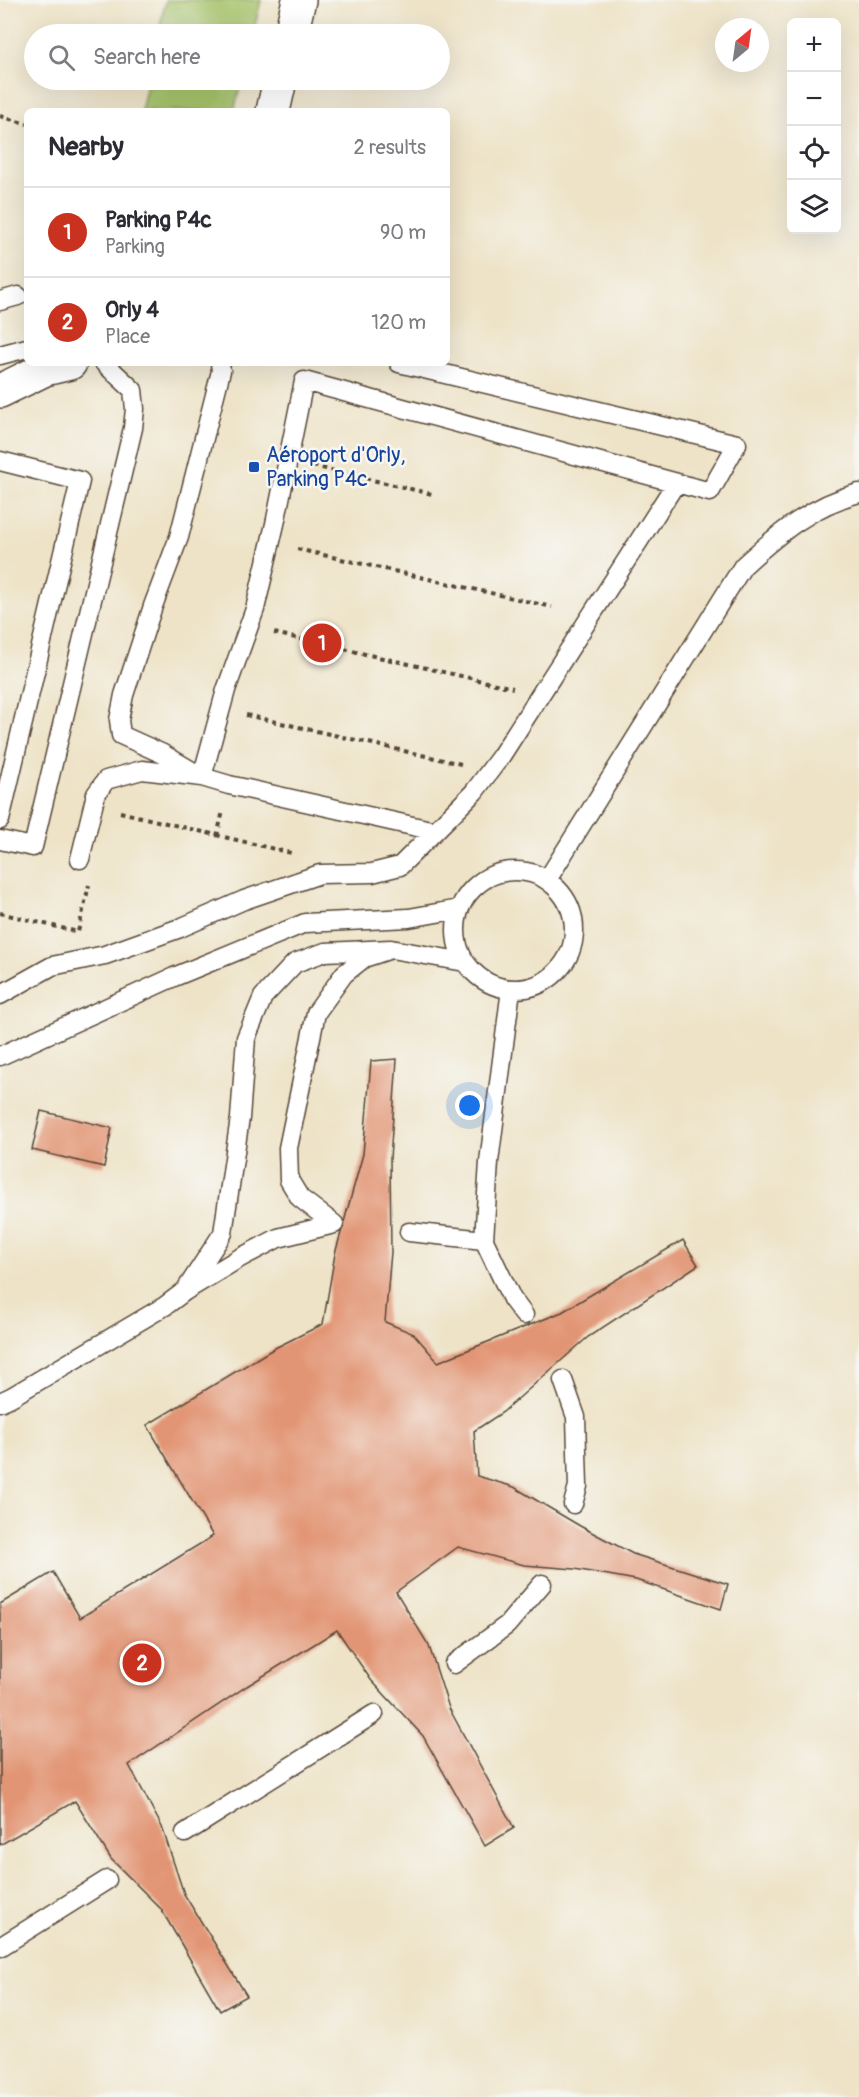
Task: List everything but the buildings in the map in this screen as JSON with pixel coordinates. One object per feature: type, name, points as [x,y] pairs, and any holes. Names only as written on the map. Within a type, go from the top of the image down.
[{"type":"street","points":[[293,24],[299,0]]},
{"type":"street","points":[[274,108],[278,90]]},
{"type":"street","points":[[0,390],[45,369],[58,366]]},
{"type":"lane","points":[[0,301],[18,296]]},
{"type":"lane","points":[[0,355],[24,349]]},
{"type":"lane","points":[[0,840],[33,847],[133,428],[135,409],[133,390],[107,366]]},
{"type":"lane","points":[[202,777],[163,754],[121,735],[119,720],[124,695],[153,606],[179,537],[220,366]]},
{"type":"lane","points":[[202,777],[226,690],[255,609],[304,381],[710,492],[737,444],[412,366]]},
{"type":"lane","points":[[0,461],[80,481],[0,820]]},
{"type":"lane","points":[[0,995],[52,966],[105,955],[180,928],[243,900],[320,874],[372,873],[400,866],[474,792],[501,756],[676,483]]},
{"type":"lane","points":[[546,880],[743,566],[781,532],[821,506],[859,494]]},
{"type":"lane","points":[[80,859],[96,794],[106,780],[142,770],[202,777],[435,831]]},
{"type":"lane","points":[[513,871],[530,873],[546,880],[561,893],[571,910],[574,929],[571,948],[562,966],[549,979],[531,987],[511,989],[493,985],[477,976],[465,962],[458,946],[456,927],[459,909],[468,894],[480,882],[496,874],[513,871]]},
{"type":"lane","points":[[0,1056],[174,977],[305,923],[409,918],[459,909]]},
{"type":"lane","points":[[185,1291],[223,1233],[240,1118],[246,1038],[263,997],[295,963],[325,952],[391,949],[465,962]]},
{"type":"lane","points":[[0,1402],[165,1306],[238,1259],[278,1238],[334,1224],[300,1198],[289,1180],[288,1148],[305,1059],[316,1013],[344,974],[364,958],[391,949]]},
{"type":"lane","points":[[511,989],[489,1162],[484,1240],[512,1299],[524,1315]]},
{"type":"lane","points":[[410,1232],[484,1240]]},
{"type":"lane","points":[[563,1380],[576,1417],[578,1486],[573,1504]]},
{"type":"lane","points":[[454,1664],[507,1625],[542,1584]]},
{"type":"lane","points":[[184,1833],[374,1714]]},
{"type":"lane","points":[[0,1947],[107,1881]]},
{"type":"path","points":[[0,116],[24,123]]},
{"type":"path","points":[[304,464],[432,494]]},
{"type":"path","points":[[297,548],[552,607]]},
{"type":"path","points":[[265,631],[520,689]]},
{"type":"path","points":[[243,724],[248,706]]},
{"type":"path","points":[[245,715],[470,766]]},
{"type":"path","points":[[218,836],[229,785]]},
{"type":"path","points":[[93,805],[299,855]]},
{"type":"path","points":[[0,914],[78,932],[91,874]]},
{"type":"green space","points":[[166,0],[261,0],[255,24],[160,24]]},
{"type":"green space","points":[[146,90],[239,90],[235,108],[142,108]]},
{"type":"place","name":"Aéroport d'Orly, Parking P4c","points":[[254,467]]},
{"type":"place","name":"Parking P4c","points":[[322,643]]},
{"type":"place","name":"Orly 4","points":[[142,1663]]}]
